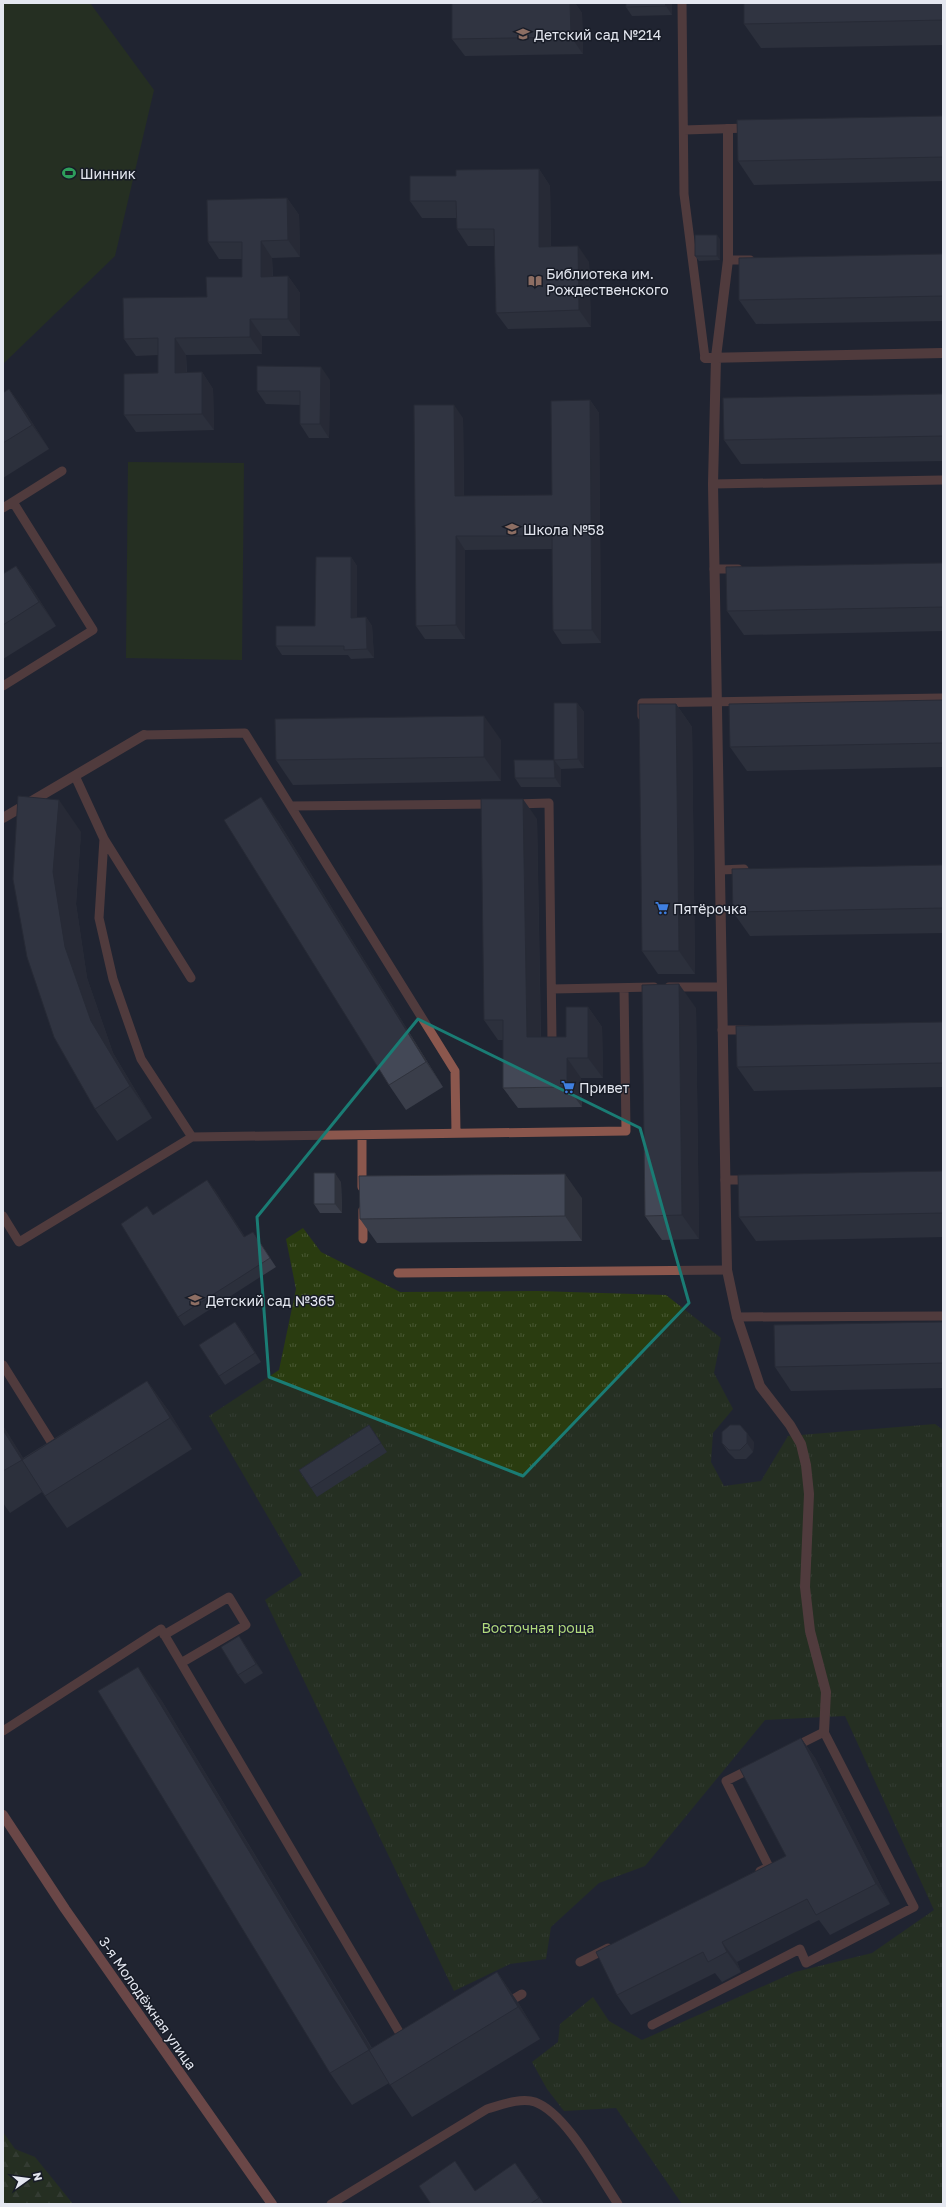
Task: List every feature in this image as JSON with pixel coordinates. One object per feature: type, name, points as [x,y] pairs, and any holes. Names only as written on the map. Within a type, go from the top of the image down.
[{"type":"main road","name":"3-я Молодёжная улица","points":[[3,1815],[65,1909],[272,2204]]},
{"type":"street","points":[[728,129],[728,260],[716,357],[713,484],[727,1270],[737,1317],[760,1386],[794,1431],[801,1444],[806,1465],[810,1494],[805,1587],[810,1631],[826,1692],[824,1732]]},
{"type":"street","points":[[705,358],[943,353]]},
{"type":"street","points":[[3,818],[144,735]]},
{"type":"lane","points":[[682,3],[684,194],[705,358]]},
{"type":"lane","points":[[684,130],[760,128]]},
{"type":"lane","points":[[728,260],[760,259]]},
{"type":"lane","points":[[3,508],[62,471]]},
{"type":"lane","points":[[713,484],[943,480]]},
{"type":"lane","points":[[3,686],[93,630],[13,502]]},
{"type":"lane","points":[[714,569],[746,569]]},
{"type":"lane","points":[[643,726],[642,703],[943,698]]},
{"type":"lane","points":[[144,735],[245,733],[455,1071],[456,1133]]},
{"type":"lane","points":[[75,776],[104,839],[191,978]]},
{"type":"lane","points":[[291,806],[549,803],[552,1041]]},
{"type":"lane","points":[[104,839],[99,918],[113,979],[141,1059],[192,1137]]},
{"type":"lane","points":[[720,870],[752,869]]},
{"type":"lane","points":[[552,989],[721,987]]},
{"type":"lane","points":[[3,1216],[19,1242],[192,1137],[626,1131],[624,988]]},
{"type":"lane","points":[[722,1030],[754,1030]]},
{"type":"lane","points":[[362,1135],[363,1239]]},
{"type":"lane","points":[[725,1180],[756,1180]]},
{"type":"lane","points":[[398,1273],[727,1270]]},
{"type":"lane","points":[[737,1317],[943,1316]]},
{"type":"lane","points":[[3,1365],[54,1448],[68,1440]]},
{"type":"lane","points":[[164,1635],[229,1597],[246,1625],[181,1664]]},
{"type":"lane","points":[[3,1731],[160,1629],[411,2053]]},
{"type":"lane","points":[[652,2025],[800,1949],[806,1963],[914,1907],[824,1732],[782,1753]]},
{"type":"lane","points":[[748,1877],[769,1867],[726,1781],[761,1764]]},
{"type":"lane","points":[[580,1962],[615,1944]]},
{"type":"lane","points":[[495,2010],[522,1994]]},
{"type":"lane","points":[[331,2204],[487,2109],[511,2102],[534,2102],[550,2111],[568,2129],[618,2204]]},
{"type":"highlighted area","points":[[418,1019],[640,1128],[689,1303],[523,1476],[269,1377],[257,1217]]},
{"type":"green space","name":"Шинник","points":[[3,3],[90,3],[154,90],[115,256],[3,364]]},
{"type":"green space","points":[[128,462],[244,463],[242,660],[126,658]]},
{"type":"green space","name":"Восточная роща","points":[[303,1228],[321,1252],[400,1292],[538,1291],[666,1295],[721,1338],[714,1373],[733,1409],[713,1433],[711,1462],[724,1486],[761,1481],[788,1436],[935,1424],[943,1430],[943,2204],[682,2204],[616,2108],[564,2111],[547,2089],[532,2062],[558,2042],[560,2024],[593,1997],[609,2021],[642,2040],[795,1972],[872,1953],[934,1910],[845,1716],[765,1720],[645,1866],[599,1883],[551,1927],[546,1959],[510,1964],[454,1991],[265,1600],[302,1575],[209,1416],[279,1370],[296,1289],[286,1239]]},
{"type":"green space","points":[[3,2132],[15,2149],[35,2157],[73,2204],[3,2204]]},
{"type":"building","points":[[452,3],[570,3],[571,37],[452,39]]},
{"type":"building","points":[[626,3],[665,3],[666,6],[626,7]]},
{"type":"building","points":[[744,3],[943,3],[943,20],[744,24]]},
{"type":"building","points":[[943,116],[943,157],[738,161],[737,120]]},
{"type":"building","points":[[539,169],[539,247],[578,246],[579,310],[496,313],[494,229],[457,229],[456,201],[410,201],[410,176],[456,176],[456,170]]},
{"type":"building","points":[[287,198],[288,240],[261,241],[261,277],[288,276],[288,319],[250,319],[250,337],[175,338],[175,373],[202,372],[202,414],[124,415],[124,374],[158,373],[158,338],[124,339],[123,298],[207,297],[206,277],[242,277],[242,242],[208,242],[207,200]]},
{"type":"building","points":[[695,235],[717,235],[717,256],[695,256]]},
{"type":"building","points":[[943,254],[943,296],[739,300],[739,258]]},
{"type":"building","points":[[257,366],[321,367],[320,424],[300,424],[300,391],[257,391]]},
{"type":"building","points":[[9,389],[32,425],[3,443],[3,393]]},
{"type":"building","points":[[943,394],[943,436],[724,440],[723,398]]},
{"type":"building","name":"Школа №58","points":[[590,400],[592,630],[553,630],[552,536],[456,536],[456,625],[416,626],[414,405],[454,405],[455,496],[552,495],[551,401]]},
{"type":"building","points":[[316,557],[351,557],[351,618],[366,617],[367,649],[344,650],[344,646],[276,646],[276,626],[315,626]]},
{"type":"building","points":[[943,563],[943,607],[727,611],[726,567]]},
{"type":"building","points":[[16,566],[39,602],[3,625],[3,574]]},
{"type":"building","points":[[943,700],[943,743],[730,747],[729,704]]},
{"type":"building","points":[[554,703],[577,703],[578,759],[554,760]]},
{"type":"building","points":[[639,704],[676,704],[679,951],[642,951]]},
{"type":"building","points":[[484,716],[484,757],[276,760],[275,719]]},
{"type":"building","points":[[514,760],[554,760],[555,778],[515,778]]},
{"type":"building","points":[[18,796],[59,800],[53,872],[65,947],[91,1021],[130,1086],[95,1109],[54,1037],[27,957],[13,879]]},
{"type":"building","points":[[261,797],[426,1062],[389,1085],[224,820]]},
{"type":"building","points":[[481,799],[523,799],[527,1037],[566,1037],[566,1007],[588,1007],[588,1058],[567,1058],[567,1087],[503,1088],[503,1020],[484,1020]]},
{"type":"building","points":[[943,865],[943,908],[733,912],[732,869]]},
{"type":"building","points":[[679,984],[682,1215],[645,1216],[642,985]]},
{"type":"building","points":[[943,1022],[943,1063],[737,1067],[736,1026]]},
{"type":"building","points":[[943,1171],[943,1213],[739,1217],[738,1175]]},
{"type":"building","points":[[314,1173],[335,1173],[335,1204],[314,1204]]},
{"type":"building","points":[[565,1174],[565,1216],[360,1219],[359,1176]]},
{"type":"building","points":[[207,1180],[244,1237],[253,1232],[270,1258],[178,1317],[121,1224],[147,1206],[153,1215]]},
{"type":"building","points":[[235,1322],[255,1353],[219,1376],[199,1345]]},
{"type":"building","points":[[943,1322],[943,1363],[775,1367],[774,1325]]},
{"type":"building","points":[[147,1381],[170,1418],[45,1496],[22,1460]]},
{"type":"building","points":[[369,1425],[381,1443],[311,1488],[299,1470]]},
{"type":"building","points":[[730,1425],[740,1425],[747,1433],[747,1443],[740,1450],[729,1450],[722,1443],[722,1432]]},
{"type":"building","points":[[3,1430],[22,1460],[3,1471]]},
{"type":"building","points":[[239,1636],[256,1664],[238,1675],[221,1647]]},
{"type":"building","points":[[138,1667],[369,2050],[330,2073],[98,1691]]},
{"type":"building","points":[[801,1738],[876,1884],[816,1915],[807,1899],[722,1942],[727,1952],[708,1962],[703,1952],[617,1995],[596,1952],[786,1856],[740,1769]]},
{"type":"building","points":[[497,1972],[518,2007],[390,2085],[369,2050]]},
{"type":"building","points":[[455,2161],[475,2191],[515,2163],[539,2198],[530,2204],[431,2204],[419,2186]]},
{"type":"place","name":"Детский сад №214","points":[[523,34]]},
{"type":"place","name":"Шинник","points":[[69,173]]},
{"type":"place","name":"Библиотека им. Рождественского","points":[[535,281]]},
{"type":"place","name":"Школа №58","points":[[512,529]]},
{"type":"place","name":"Пятёрочка","points":[[662,908]]},
{"type":"place","name":"Привет","points":[[568,1087]]},
{"type":"place","name":"Детский сад №365","points":[[195,1300]]}]
